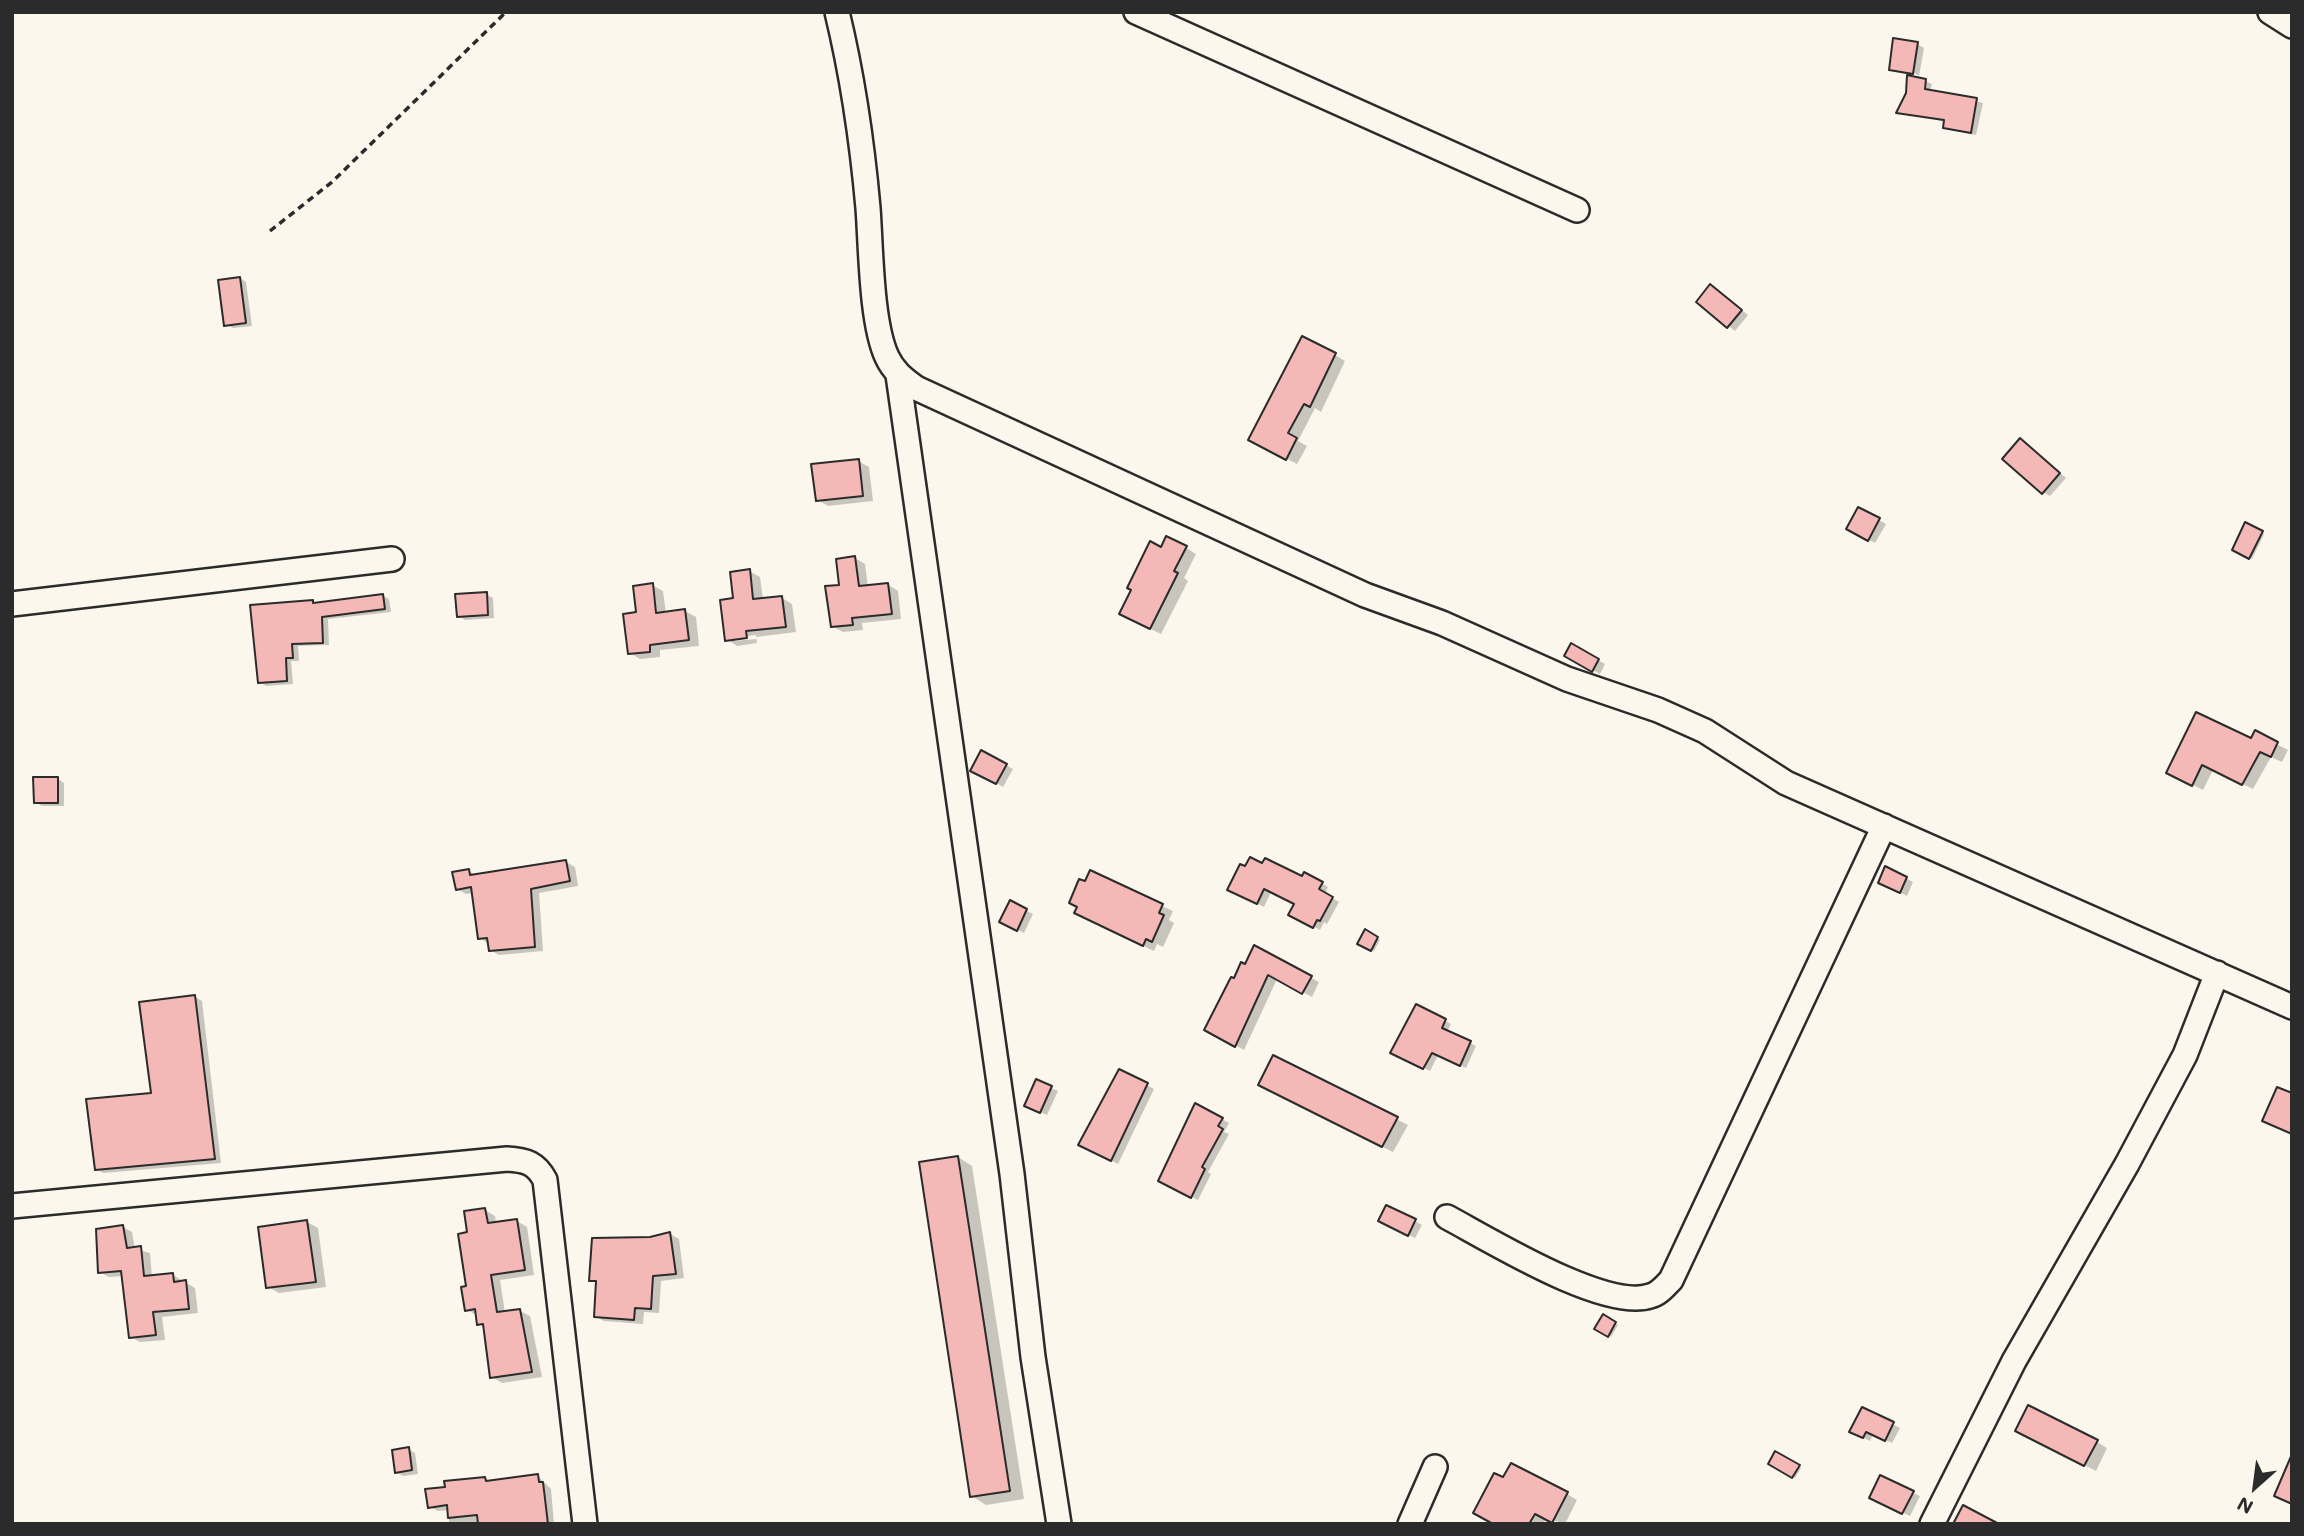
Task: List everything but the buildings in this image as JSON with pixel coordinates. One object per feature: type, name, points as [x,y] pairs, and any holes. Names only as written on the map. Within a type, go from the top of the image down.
[{"type":"street","points":[[836,12],[853,79],[861,131],[879,324],[886,356],[898,375],[916,388],[1365,595],[1463,632],[1567,679],[1705,731],[1786,783],[2292,1007]]},
{"type":"street","points":[[1136,12],[1577,210]]},
{"type":"street","points":[[2270,12],[2292,26]]},
{"type":"street","points":[[898,375],[1012,1174],[1033,1357],[1059,1524]]},
{"type":"street","points":[[12,604],[392,559]]},
{"type":"street","points":[[1447,1217],[1575,1283],[1632,1298],[1649,1297],[1658,1293],[1671,1280],[1884,826]]},
{"type":"street","points":[[1933,1524],[2014,1361],[2127,1164],[2178,1067],[2217,973]]},
{"type":"street","points":[[12,1206],[507,1159],[527,1161],[539,1169],[547,1190],[585,1524]]},
{"type":"street","points":[[1409,1524],[1435,1467]]},
{"type":"path","points":[[270,231],[332,182],[506,12]]}]
